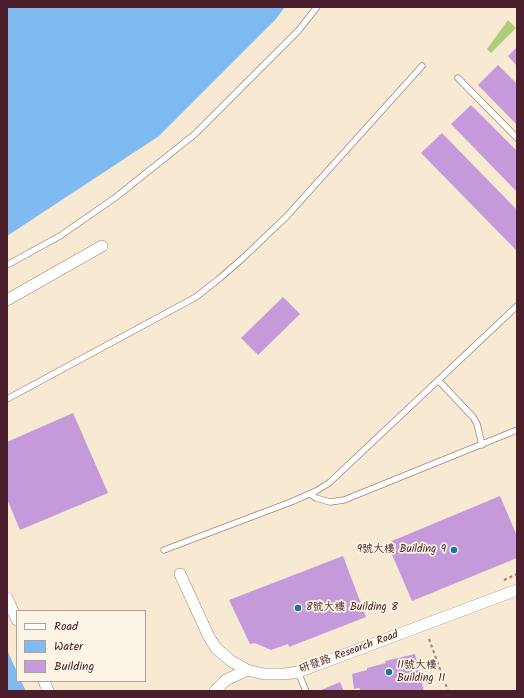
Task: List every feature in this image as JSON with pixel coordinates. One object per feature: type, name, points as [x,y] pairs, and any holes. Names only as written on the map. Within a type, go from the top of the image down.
[{"type":"street","points":[[7,300],[102,246]]},
{"type":"street","name":"研發路 Research Road","points":[[180,574],[209,637],[216,648],[232,662],[247,670],[264,674],[298,672],[517,590]]},
{"type":"street","points":[[7,598],[16,618]]},
{"type":"street","points":[[215,691],[226,680],[247,670]]},
{"type":"lane","points":[[7,265],[60,236],[116,197],[195,134],[298,30],[317,7]]},
{"type":"lane","points":[[7,399],[196,297],[220,278],[287,216],[422,66]]},
{"type":"lane","points":[[458,78],[517,138]]},
{"type":"lane","points":[[164,550],[310,494],[329,483],[517,306]]},
{"type":"lane","points":[[438,380],[473,417],[477,424],[482,445]]},
{"type":"lane","points":[[310,494],[316,498],[330,502],[344,500],[517,430]]},
{"type":"lane","points":[[298,672],[306,691]]},
{"type":"path","points":[[504,580],[517,574]]},
{"type":"path","points":[[429,639],[448,691]]},
{"type":"green space","points":[[508,20],[516,28],[491,53],[487,49]]},
{"type":"water","points":[[7,7],[285,7],[275,20],[159,136],[7,236]]},
{"type":"water","points":[[7,650],[16,670],[16,682],[22,682],[26,691],[7,691]]},
{"type":"building","points":[[517,47],[517,66],[508,56]]},
{"type":"building","points":[[498,65],[517,84],[517,125],[478,85]]},
{"type":"building","points":[[471,105],[517,151],[517,192],[451,124]]},
{"type":"building","points":[[442,133],[517,210],[517,251],[421,153]]},
{"type":"building","points":[[283,297],[300,314],[258,355],[241,338]]},
{"type":"building","points":[[73,413],[108,493],[20,530],[7,499],[7,442]]},
{"type":"building","name":"9號大樓 Building 9","points":[[500,496],[517,536],[517,558],[412,601],[387,543]]},
{"type":"building","name":"8號大樓 Building 8","points":[[343,556],[366,617],[289,647],[288,644],[271,650],[255,643],[250,644],[229,600]]},
{"type":"building","name":"11號大樓 Building 11","points":[[415,654],[424,691],[361,691],[359,688],[354,689],[352,674],[386,663],[385,661]]},
{"type":"building","points":[[340,682],[344,691],[319,691]]},
{"type":"place","name":"9號大樓 Building 9","points":[[454,550]]},
{"type":"place","name":"8號大樓 Building 8","points":[[298,608]]},
{"type":"place","name":"11號大樓 Building 11","points":[[389,672]]}]
